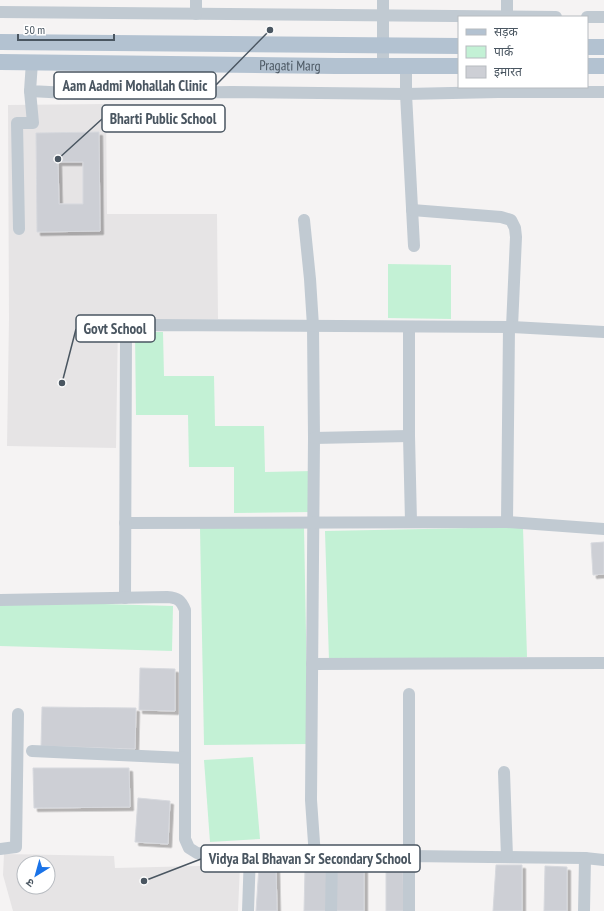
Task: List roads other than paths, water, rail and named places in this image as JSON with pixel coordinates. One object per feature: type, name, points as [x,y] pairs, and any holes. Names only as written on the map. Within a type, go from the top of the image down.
[{"type":"main road","name":"Pragati Marg","points":[[0,42],[458,46]]},
{"type":"main road","points":[[588,47],[604,47]]},
{"type":"main road","name":"Pragati Marg","points":[[0,62],[458,66]]},
{"type":"main road","points":[[588,66],[604,66]]},
{"type":"street","points":[[196,0],[196,14]]},
{"type":"street","points":[[383,0],[383,66]]},
{"type":"street","points":[[0,12],[507,16],[507,0]]},
{"type":"street","points":[[588,17],[604,18]]},
{"type":"street","points":[[20,230],[17,123],[33,123],[30,91],[32,62]]},
{"type":"street","points":[[406,66],[406,94],[414,246]]},
{"type":"street","points":[[30,91],[87,94],[232,92],[406,94],[604,92]]},
{"type":"street","points":[[412,210],[501,217],[511,220],[515,228],[516,237],[510,327],[507,522]]},
{"type":"street","points":[[304,220],[313,326],[314,438],[311,800],[315,857]]},
{"type":"street","points":[[125,598],[127,328],[140,325],[510,327],[604,332]]},
{"type":"street","points":[[409,327],[411,522]]},
{"type":"street","points":[[314,438],[409,436]]},
{"type":"street","points":[[125,523],[507,522],[604,529]]},
{"type":"street","points":[[0,600],[167,597],[177,598],[182,604],[185,610],[185,839],[189,848],[197,853],[332,858],[409,856],[585,858],[604,860]]},
{"type":"street","points":[[312,664],[604,663]]},
{"type":"street","points":[[409,694],[409,911]]},
{"type":"street","points":[[0,849],[16,847],[18,714]]},
{"type":"street","points":[[32,751],[185,758]]},
{"type":"street","points":[[504,772],[507,857]]},
{"type":"street","points":[[248,911],[250,854]]},
{"type":"street","points":[[331,911],[332,858]]},
{"type":"street","points":[[584,911],[585,858]]},
{"type":"place","name":"Aam Aadmi Mohallah Clinic","points":[[270,30]]},
{"type":"place","name":"Bharti Public School","points":[[58,159]]},
{"type":"place","name":"Govt School","points":[[62,383]]},
{"type":"place","name":"Vidya Bal Bhavan Sr Secondary School","points":[[144,881]]}]
